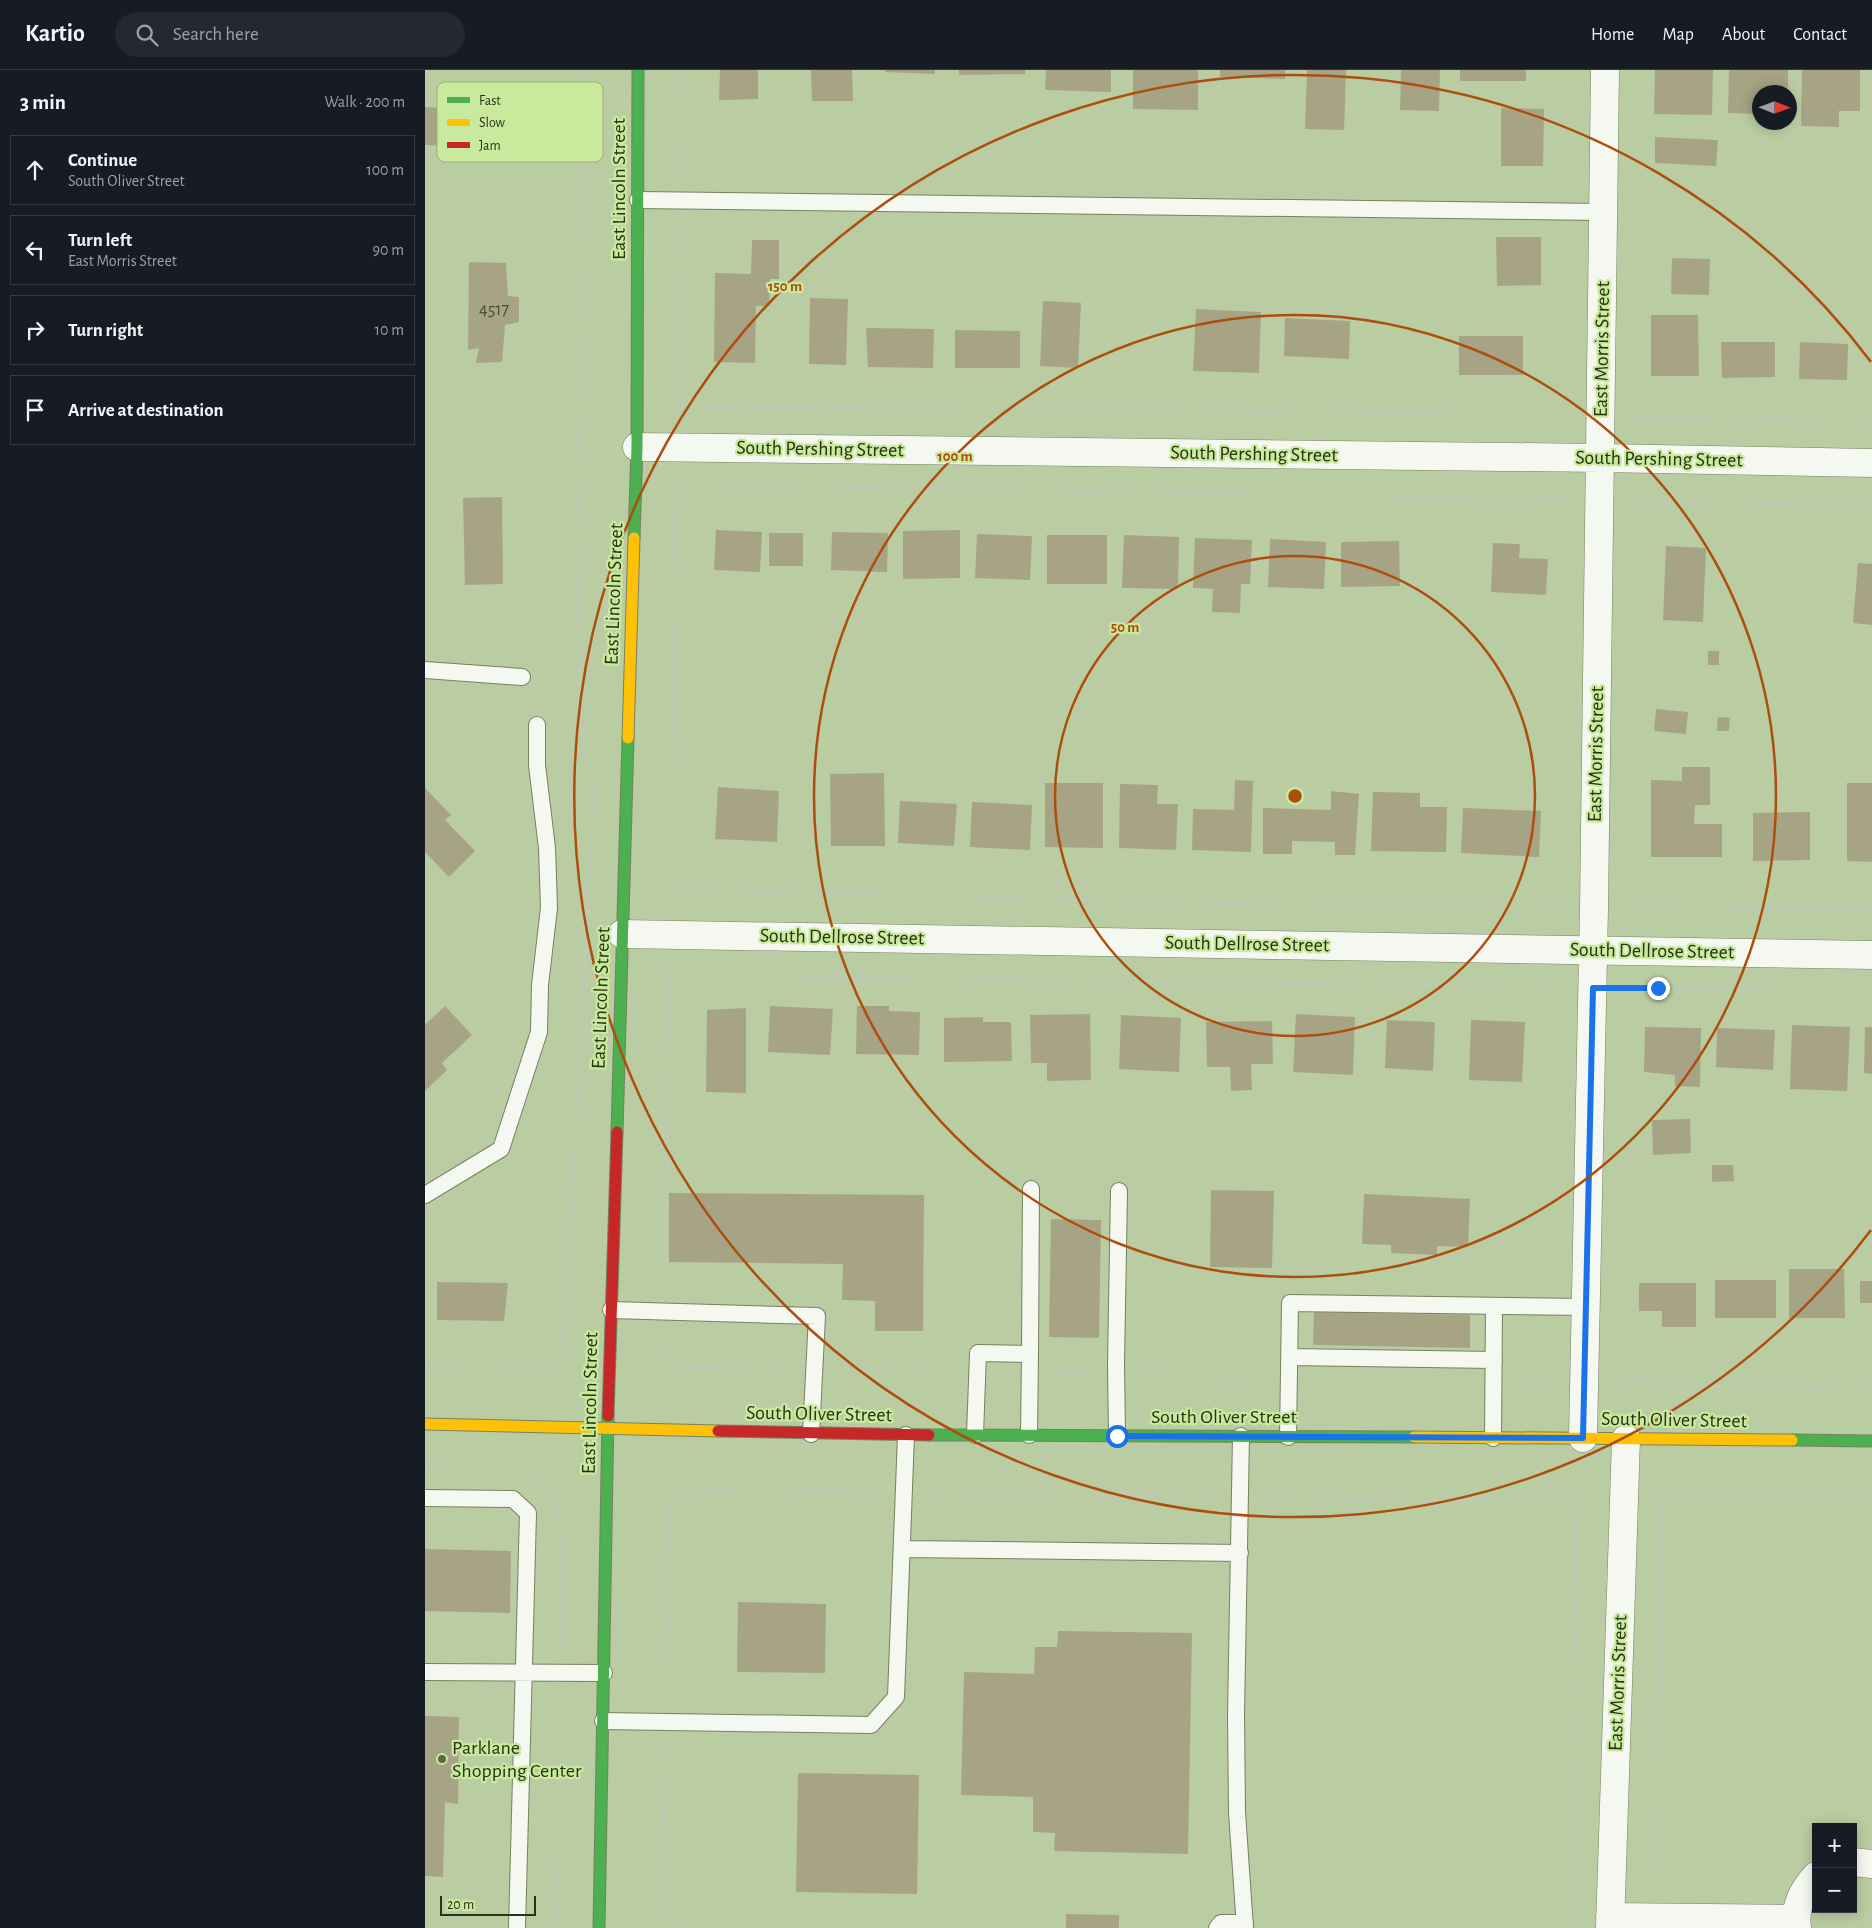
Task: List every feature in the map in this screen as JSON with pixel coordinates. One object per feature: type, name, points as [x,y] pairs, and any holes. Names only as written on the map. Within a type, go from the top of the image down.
[{"type":"street","name":"East Lincoln Street","points":[[599,1928],[607,1428],[637,447],[638,70]]},
{"type":"street","name":"East Morris Street","points":[[1583,1438],[1593,988],[1605,70]]},
{"type":"street","name":"South Pershing Street","points":[[637,447],[1872,463]]},
{"type":"street","name":"South Dellrose Street","points":[[621,934],[1872,956]]},
{"type":"street","name":"South Oliver Street","points":[[425,1424],[811,1434],[1583,1438],[1872,1442]]},
{"type":"street","name":"East Morris Street","points":[[1610,1923],[1626,1439]]},
{"type":"street","points":[[1857,1862],[1872,1864]]},
{"type":"street","points":[[1610,1923],[1796,1924],[1798,1903],[1806,1887],[1812,1880]]},
{"type":"lane","points":[[637,200],[1603,212]]},
{"type":"lane","points":[[425,670],[523,677]]},
{"type":"lane","points":[[425,1195],[501,1149],[539,1032],[540,984],[549,908],[547,848],[537,765],[537,725]]},
{"type":"lane","points":[[1029,1435],[1031,1190]]},
{"type":"lane","points":[[1117,1436],[1116,1364],[1119,1190]]},
{"type":"lane","points":[[1288,1436],[1291,1303],[1338,1308],[1447,1310],[1494,1306],[1586,1307]]},
{"type":"lane","points":[[1493,1438],[1494,1306]]},
{"type":"lane","points":[[611,1310],[817,1316],[811,1434]]},
{"type":"lane","points":[[1289,1357],[1337,1352],[1392,1352],[1446,1353],[1494,1360]]},
{"type":"lane","points":[[975,1435],[977,1354],[1030,1354]]},
{"type":"lane","points":[[603,1721],[871,1725],[896,1697],[906,1434]]},
{"type":"lane","points":[[1217,1928],[1221,1923],[1245,1926],[1237,1812],[1236,1715],[1241,1436]]},
{"type":"lane","points":[[425,1498],[513,1499],[528,1513],[517,1928]]},
{"type":"lane","points":[[901,1549],[1240,1553]]},
{"type":"lane","points":[[425,1672],[604,1674]]},
{"type":"path","points":[[678,1367],[663,1348],[662,1311],[667,1180],[681,70]]},
{"type":"path","points":[[425,1366],[559,1366],[569,1257],[594,784],[581,727],[578,492],[583,312],[582,162]]},
{"type":"path","points":[[677,407],[1081,409],[1872,421]]},
{"type":"path","points":[[676,484],[1872,505]]},
{"type":"path","points":[[671,889],[1251,904],[1872,910]]},
{"type":"path","points":[[670,975],[1872,992]]},
{"type":"path","points":[[1660,1875],[1662,1494]]},
{"type":"path","points":[[1573,1928],[1576,1497]]},
{"type":"building","points":[[720,70],[758,70],[758,99],[719,100]]},
{"type":"building","points":[[811,70],[852,70],[853,101],[812,101]]},
{"type":"building","points":[[885,70],[935,70],[935,74],[885,72]]},
{"type":"building","points":[[959,70],[1025,70],[1025,74],[959,75]]},
{"type":"building","points":[[1046,70],[1111,70],[1111,92],[1045,90]]},
{"type":"building","points":[[1133,70],[1198,70],[1198,110],[1133,109]]},
{"type":"building","points":[[1220,70],[1285,70],[1285,79],[1220,77]]},
{"type":"building","points":[[1307,70],[1346,70],[1344,130],[1305,129]]},
{"type":"building","points":[[1401,70],[1440,70],[1439,111],[1400,110]]},
{"type":"building","points":[[1460,70],[1526,70],[1526,81],[1460,81]]},
{"type":"building","points":[[1655,70],[1713,70],[1712,115],[1654,114]]},
{"type":"building","points":[[1729,70],[1788,70],[1788,85],[1752,85],[1752,114],[1728,113]]},
{"type":"building","points":[[1802,70],[1860,70],[1860,111],[1839,111],[1839,127],[1801,126]]},
{"type":"building","points":[[425,107],[437,108],[437,146],[425,145]]},
{"type":"building","points":[[1501,108],[1544,109],[1543,166],[1501,166]]},
{"type":"building","points":[[1655,137],[1718,140],[1716,166],[1655,163]]},
{"type":"building","points":[[1496,237],[1541,237],[1541,285],[1497,286]]},
{"type":"building","points":[[752,240],[779,240],[779,279],[770,279],[769,306],[756,306],[755,363],[714,362],[715,273],[751,274]]},
{"type":"building","points":[[1672,258],[1710,259],[1709,295],[1671,294]]},
{"type":"building","points":[[469,262],[506,263],[508,296],[519,297],[519,322],[505,325],[502,362],[476,363],[479,348],[468,350]]},
{"type":"building","points":[[810,298],[848,299],[846,365],[809,364]]},
{"type":"building","points":[[1043,301],[1081,303],[1078,368],[1040,366]]},
{"type":"building","points":[[1196,309],[1261,312],[1259,373],[1193,371]]},
{"type":"building","points":[[1651,315],[1698,315],[1699,376],[1651,376]]},
{"type":"building","points":[[1285,318],[1350,321],[1349,359],[1284,356]]},
{"type":"building","points":[[866,328],[934,329],[933,368],[868,367]]},
{"type":"building","points":[[955,330],[1020,331],[1020,368],[955,368]]},
{"type":"building","points":[[1459,336],[1523,336],[1523,375],[1459,375]]},
{"type":"building","points":[[1721,342],[1775,342],[1775,377],[1722,378]]},
{"type":"building","points":[[1800,342],[1848,344],[1847,380],[1799,379]]},
{"type":"building","points":[[502,497],[503,584],[465,585],[463,498]]},
{"type":"building","points":[[716,530],[762,532],[760,572],[714,570]]},
{"type":"building","points":[[960,530],[960,578],[903,579],[903,531]]},
{"type":"building","points":[[832,532],[888,533],[887,572],[831,570]]},
{"type":"building","points":[[769,533],[803,533],[803,566],[769,566]]},
{"type":"building","points":[[977,534],[1032,536],[1030,580],[975,578]]},
{"type":"building","points":[[1047,535],[1107,535],[1107,584],[1047,584]]},
{"type":"building","points":[[1124,535],[1179,537],[1178,589],[1122,588]]},
{"type":"building","points":[[1195,538],[1252,540],[1250,584],[1241,584],[1240,613],[1212,612],[1213,589],[1193,588]]},
{"type":"building","points":[[1270,539],[1326,542],[1324,589],[1268,587]]},
{"type":"building","points":[[1399,541],[1400,586],[1341,587],[1341,542]]},
{"type":"building","points":[[1493,543],[1520,544],[1519,558],[1548,559],[1546,595],[1491,592]]},
{"type":"building","points":[[1666,546],[1706,548],[1703,622],[1663,620]]},
{"type":"building","points":[[1858,563],[1872,564],[1872,625],[1853,623]]},
{"type":"building","points":[[1708,651],[1719,651],[1719,665],[1708,665]]},
{"type":"building","points":[[1656,709],[1688,712],[1686,734],[1654,731]]},
{"type":"building","points":[[1718,717],[1730,718],[1729,731],[1717,731]]},
{"type":"building","points":[[1682,767],[1710,767],[1710,805],[1695,805],[1694,824],[1722,824],[1722,857],[1651,857],[1651,780],[1682,781]]},
{"type":"building","points":[[884,773],[885,846],[831,846],[830,774]]},
{"type":"building","points":[[1235,780],[1253,781],[1251,852],[1192,850],[1193,809],[1234,810]]},
{"type":"building","points":[[1045,783],[1103,783],[1103,848],[1045,847]]},
{"type":"building","points":[[1847,783],[1872,783],[1872,862],[1847,861]]},
{"type":"building","points":[[1120,784],[1158,785],[1157,804],[1178,804],[1176,850],[1119,848]]},
{"type":"building","points":[[718,787],[779,791],[777,842],[715,839]]},
{"type":"building","points":[[425,788],[451,815],[445,820],[475,851],[449,877],[425,852]]},
{"type":"building","points":[[1331,791],[1359,794],[1355,855],[1335,855],[1335,842],[1292,841],[1292,854],[1263,854],[1263,808],[1331,810]]},
{"type":"building","points":[[1373,792],[1420,793],[1420,807],[1447,807],[1446,852],[1371,851]]},
{"type":"building","points":[[900,801],[957,804],[954,846],[898,843]]},
{"type":"building","points":[[972,802],[1032,805],[1030,850],[970,847]]},
{"type":"building","points":[[1463,808],[1541,811],[1539,857],[1461,853]]},
{"type":"building","points":[[1810,812],[1810,860],[1753,861],[1753,813]]},
{"type":"building","points":[[445,1006],[472,1035],[442,1063],[447,1070],[425,1091],[425,1025]]},
{"type":"building","points":[[770,1006],[833,1009],[830,1055],[768,1052]]},
{"type":"building","points":[[857,1006],[889,1006],[889,1011],[920,1012],[919,1055],[856,1054]]},
{"type":"building","points":[[746,1008],[746,1093],[706,1092],[707,1010]]},
{"type":"building","points":[[1090,1014],[1091,1080],[1047,1081],[1047,1063],[1031,1063],[1030,1015]]},
{"type":"building","points":[[1296,1014],[1355,1017],[1353,1075],[1293,1072]]},
{"type":"building","points":[[1121,1015],[1181,1018],[1179,1072],[1119,1069]]},
{"type":"building","points":[[983,1017],[983,1022],[1011,1022],[1012,1061],[944,1062],[944,1018]]},
{"type":"building","points":[[1387,1020],[1435,1022],[1433,1071],[1385,1068]]},
{"type":"building","points":[[1471,1020],[1525,1022],[1522,1082],[1469,1080]]},
{"type":"building","points":[[1272,1021],[1273,1064],[1251,1064],[1252,1090],[1231,1091],[1230,1067],[1207,1067],[1206,1022]]},
{"type":"building","points":[[1792,1025],[1850,1027],[1847,1091],[1790,1089]]},
{"type":"building","points":[[1645,1027],[1701,1028],[1700,1087],[1675,1086],[1675,1075],[1644,1072]]},
{"type":"building","points":[[1865,1027],[1872,1027],[1872,1074],[1864,1073]]},
{"type":"building","points":[[1717,1028],[1775,1030],[1773,1070],[1716,1067]]},
{"type":"building","points":[[1690,1119],[1691,1153],[1653,1155],[1652,1120]]},
{"type":"building","points":[[1712,1165],[1733,1165],[1734,1181],[1712,1182]]},
{"type":"building","points":[[1211,1190],[1274,1191],[1272,1268],[1210,1267]]},
{"type":"building","points":[[669,1193],[924,1195],[923,1331],[875,1331],[875,1301],[842,1300],[843,1264],[669,1262]]},
{"type":"building","points":[[1364,1194],[1470,1199],[1468,1247],[1437,1246],[1437,1255],[1391,1253],[1391,1245],[1362,1244]]},
{"type":"building","points":[[1051,1219],[1101,1220],[1099,1338],[1049,1337]]},
{"type":"building","points":[[1789,1269],[1844,1269],[1845,1318],[1789,1318]]},
{"type":"building","points":[[1715,1280],[1776,1280],[1776,1318],[1715,1318]]},
{"type":"building","points":[[1860,1281],[1872,1281],[1872,1303],[1860,1303]]},
{"type":"building","points":[[437,1282],[508,1283],[504,1321],[437,1320]]},
{"type":"building","points":[[1639,1283],[1696,1283],[1696,1327],[1662,1327],[1662,1311],[1639,1311]]},
{"type":"building","points":[[1314,1312],[1470,1315],[1470,1348],[1313,1345]]},
{"type":"building","points":[[425,1549],[511,1551],[510,1613],[425,1611]]},
{"type":"building","points":[[738,1602],[826,1604],[825,1673],[737,1672]]},
{"type":"building","points":[[1058,1631],[1192,1633],[1188,1854],[1054,1851],[1055,1833],[1033,1832],[1033,1797],[961,1795],[964,1672],[1034,1674],[1035,1647],[1057,1647]]},
{"type":"building","name":"Parklane Shopping Center","points":[[425,1716],[459,1717],[458,1804],[445,1802],[443,1877],[425,1876]]},
{"type":"building","points":[[798,1773],[919,1775],[917,1894],[796,1892]]},
{"type":"building","points":[[1066,1914],[1119,1915],[1119,1928],[1066,1928]]},
{"type":"traffic: fast","points":[[634,538],[637,447],[638,70]]},
{"type":"traffic: fast","points":[[617,1132],[628,738]]},
{"type":"traffic: fast","points":[[599,1928],[608,1416]]},
{"type":"traffic: fast","points":[[929,1435],[1414,1437]]},
{"type":"traffic: fast","points":[[1792,1440],[1872,1441]]},
{"type":"traffic: slow","points":[[628,738],[634,538]]},
{"type":"traffic: slow","points":[[425,1424],[718,1431]]},
{"type":"traffic: slow","points":[[1414,1437],[1792,1440]]},
{"type":"traffic: jam","points":[[608,1416],[617,1132]]},
{"type":"traffic: jam","points":[[718,1431],[929,1435]]},
{"type":"place","name":"Parklane Shopping Center","points":[[442,1759]]},
{"type":"route","points":[[1117,1436],[1583,1438],[1593,988],[1658,988]]}]
